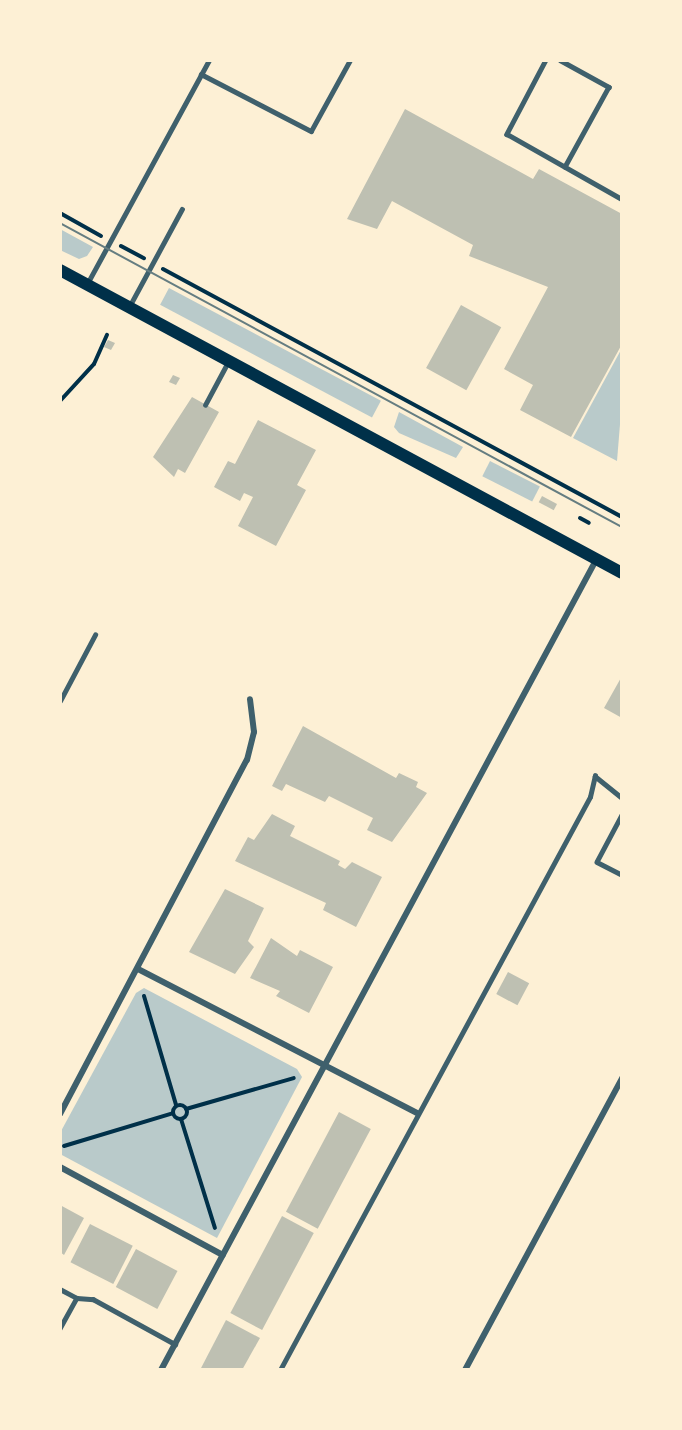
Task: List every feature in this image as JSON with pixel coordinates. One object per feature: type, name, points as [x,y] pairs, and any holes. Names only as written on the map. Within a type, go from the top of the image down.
[{"type":"main road","points":[[60,270],[622,573]]},
{"type":"street","points":[[161,1370],[597,559]]},
{"type":"street","points":[[60,1114],[247,760],[254,732],[250,699]]},
{"type":"street","points":[[138,969],[417,1113]]},
{"type":"street","points":[[465,1370],[622,1078]]},
{"type":"street","points":[[60,1167],[223,1255]]},
{"type":"lane","points":[[87,284],[209,60]]},
{"type":"lane","points":[[201,74],[311,131],[350,60]]},
{"type":"lane","points":[[546,60],[507,134],[622,199]]},
{"type":"lane","points":[[560,60],[609,87],[565,167]]},
{"type":"lane","points":[[129,307],[182,209]]},
{"type":"lane","points":[[205,405],[229,360]]},
{"type":"lane","points":[[60,701],[95,635]]},
{"type":"lane","points":[[280,1370],[590,797],[595,776],[622,798]]},
{"type":"lane","points":[[622,815],[597,862],[622,875]]},
{"type":"lane","points":[[60,1289],[77,1298],[93,1299],[175,1344]]},
{"type":"lane","points":[[60,1329],[77,1298]]},
{"type":"path","points":[[60,213],[622,517]]},
{"type":"path","points":[[60,401],[93,364],[107,334]]},
{"type":"path","points":[[580,518],[590,523]]},
{"type":"path","points":[[64,1146],[172,1113],[176,1105],[144,996]]},
{"type":"path","points":[[176,1105],[186,1109],[294,1078]]},
{"type":"path","points":[[181,1119],[186,1109]]},
{"type":"path","points":[[172,1113],[181,1119],[215,1228]]},
{"type":"shaded area","points":[[60,229],[93,247],[87,256],[79,259],[60,250]]},
{"type":"shaded area","points":[[169,288],[381,401],[372,417],[160,305]]},
{"type":"shaded area","points":[[622,348],[622,400],[617,461],[573,438]]},
{"type":"shaded area","points":[[399,412],[463,447],[456,458],[399,433],[394,427]]},
{"type":"shaded area","points":[[490,461],[540,486],[532,502],[482,476]]},
{"type":"shaded area","points":[[144,988],[297,1069],[302,1077],[217,1238],[60,1154],[60,1133],[136,993]]},
{"type":"building","points":[[405,109],[533,179],[539,169],[622,214],[622,344],[571,437],[520,410],[533,385],[504,369],[548,287],[469,256],[473,245],[392,201],[377,229],[347,219]]},
{"type":"building","points":[[461,305],[501,327],[466,390],[426,368]]},
{"type":"building","points":[[108,340],[115,343],[111,350],[104,347]]},
{"type":"building","points":[[173,375],[180,378],[176,385],[169,382]]},
{"type":"building","points":[[192,397],[219,412],[185,473],[178,469],[174,477],[153,457]]},
{"type":"building","points":[[258,420],[316,450],[297,485],[306,490],[276,546],[238,526],[253,497],[244,493],[240,501],[214,487],[228,461],[235,464]]},
{"type":"building","points":[[542,496],[557,504],[554,510],[539,502]]},
{"type":"building","points":[[622,676],[622,718],[604,708]]},
{"type":"building","points":[[303,726],[396,778],[399,773],[418,782],[416,787],[427,793],[392,842],[367,830],[373,818],[329,796],[325,802],[286,784],[282,791],[272,786]]},
{"type":"building","points":[[272,814],[295,826],[290,836],[340,861],[338,865],[345,869],[352,862],[382,877],[356,927],[323,910],[326,903],[235,861],[248,837],[254,840]]},
{"type":"building","points":[[225,889],[264,908],[248,941],[254,947],[235,974],[189,952]]},
{"type":"building","points":[[271,938],[297,956],[300,950],[333,967],[309,1013],[276,996],[280,991],[250,978]]},
{"type":"building","points":[[508,972],[529,983],[517,1005],[496,994]]},
{"type":"building","points":[[339,1112],[371,1129],[318,1229],[286,1212]]},
{"type":"building","points":[[60,1205],[84,1218],[64,1255],[60,1252]]},
{"type":"building","points":[[282,1216],[314,1233],[262,1330],[230,1313]]},
{"type":"building","points":[[90,1224],[133,1246],[113,1284],[70,1262]]},
{"type":"building","points":[[136,1249],[177,1271],[157,1309],[116,1287]]},
{"type":"building","points":[[226,1320],[260,1338],[242,1370],[200,1370]]},
{"type":"tram line","points":[[60,223],[622,527]]}]
